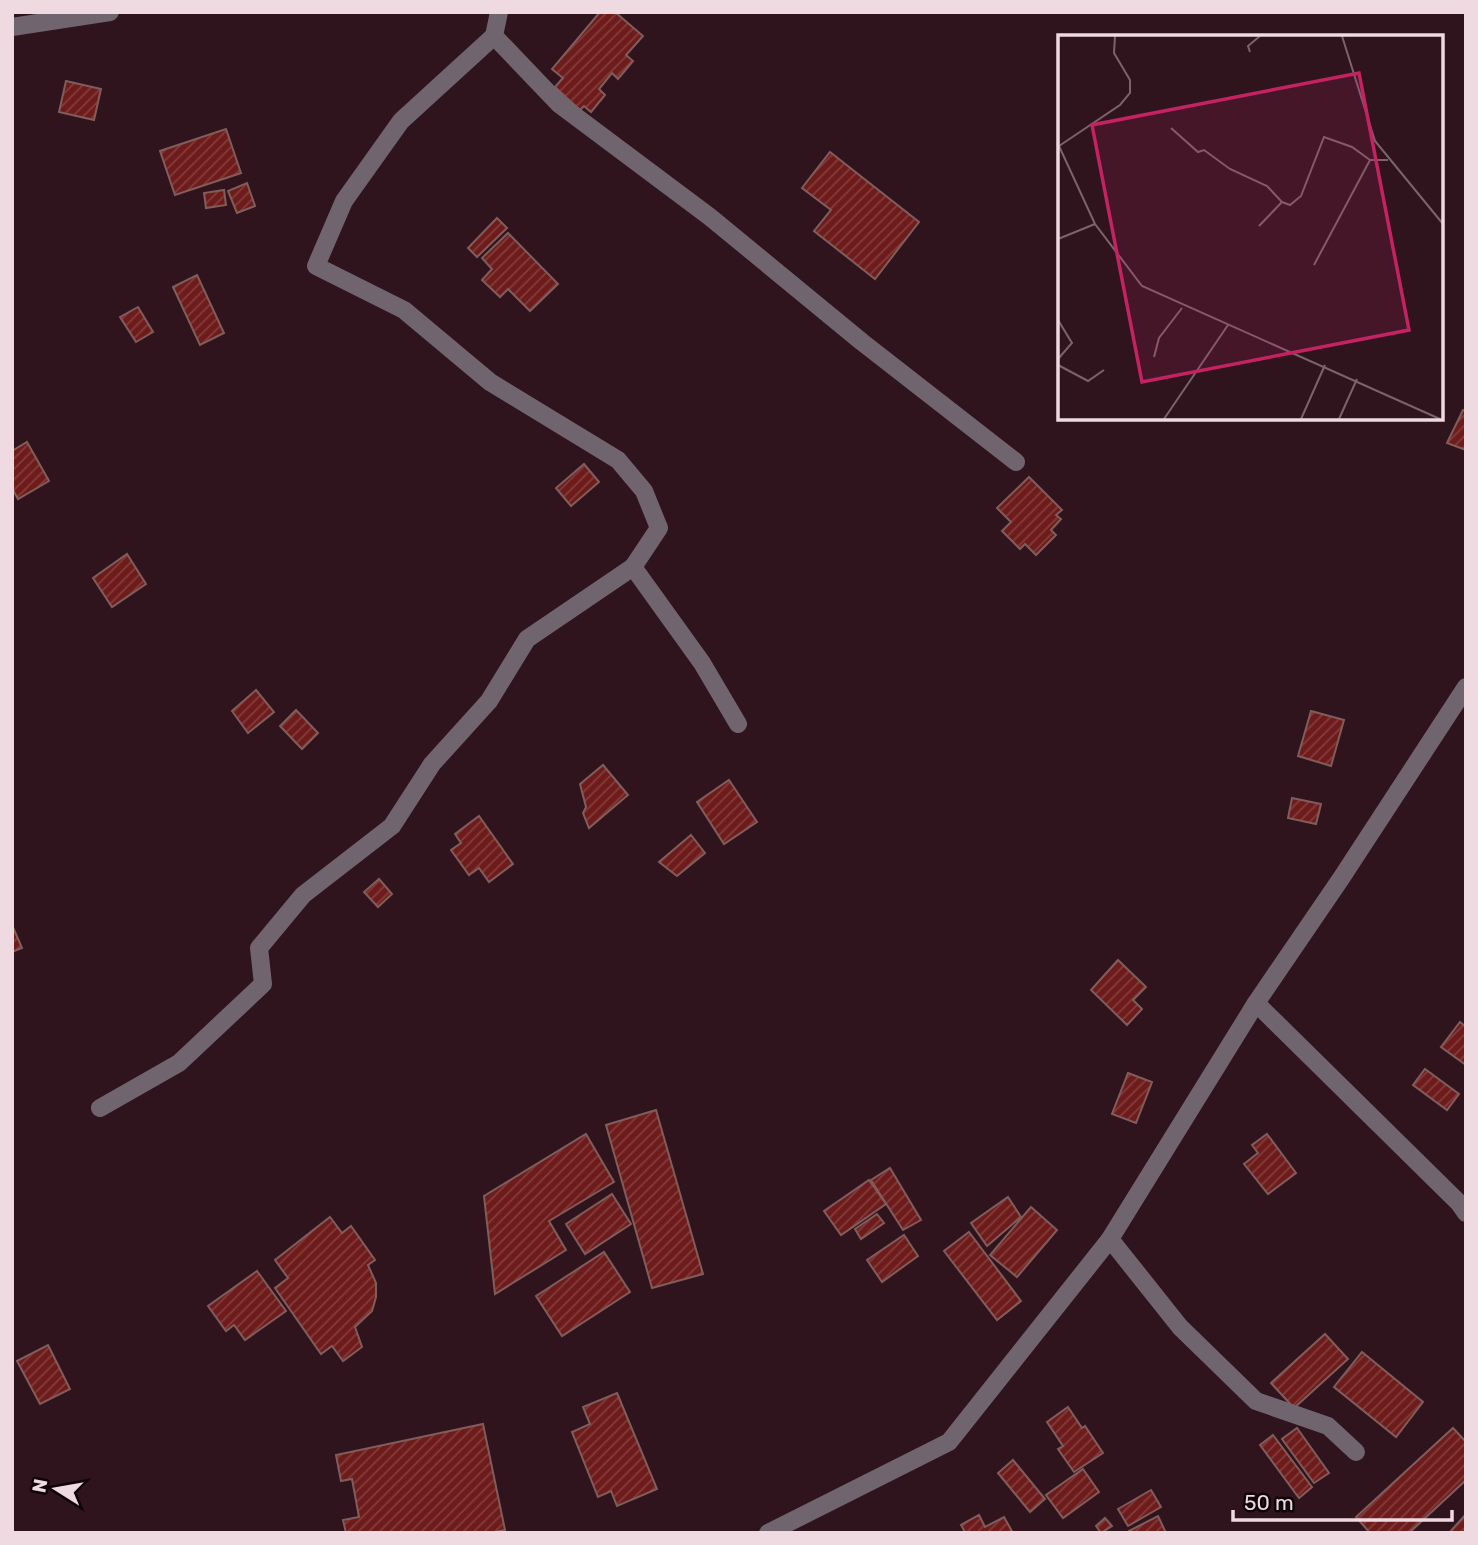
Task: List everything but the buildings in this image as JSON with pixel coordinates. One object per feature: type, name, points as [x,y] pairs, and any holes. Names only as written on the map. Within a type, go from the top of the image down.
[{"type":"street","points":[[12,27],[110,12]]},
{"type":"street","points":[[100,1108],[179,1063],[263,984],[259,948],[303,895],[392,826],[432,764],[489,701],[527,639],[634,567],[659,528],[644,491],[618,460],[490,382],[404,310],[316,266],[344,201],[401,121],[494,36],[499,12]]},
{"type":"street","points":[[494,36],[559,104],[710,217],[862,342],[1016,462]]},
{"type":"street","points":[[634,567],[702,663],[738,724]]},
{"type":"street","points":[[768,1533],[948,1442],[1110,1239],[1256,1003],[1466,687]]},
{"type":"street","points":[[1256,1003],[1459,1203],[1466,1213]]},
{"type":"street","points":[[1110,1239],[1180,1327],[1256,1401],[1328,1426],[1356,1452]]}]
